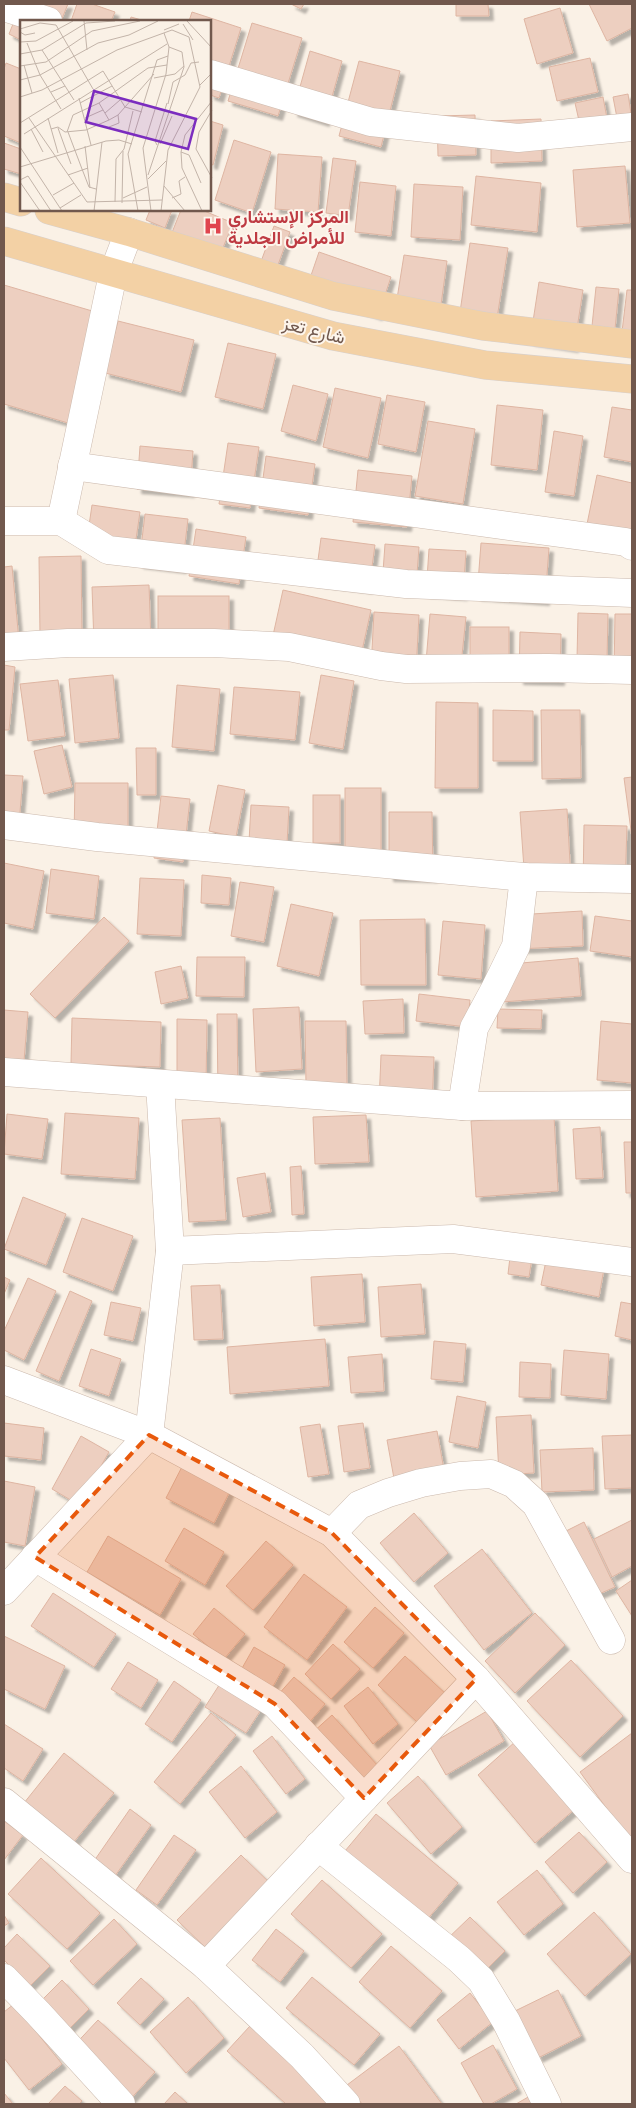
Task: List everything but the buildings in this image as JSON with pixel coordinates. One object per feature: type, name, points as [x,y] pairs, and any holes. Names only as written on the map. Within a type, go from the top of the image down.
[{"type":"main road","points":[[4,197],[20,202]]},
{"type":"main road","points":[[53,211],[129,232],[334,296],[484,326],[632,344]]},
{"type":"main road","name":"شارع تعز","points":[[4,241],[333,336],[485,365],[632,379]]},
{"type":"street","points":[[4,7],[45,20]]},
{"type":"street","points":[[211,74],[371,122],[518,138],[632,127]]},
{"type":"street","points":[[61,521],[113,274],[129,232]]},
{"type":"street","points":[[72,466],[626,542],[632,546]]},
{"type":"street","points":[[4,521],[61,521],[108,550],[406,584],[632,593]]},
{"type":"street","points":[[4,647],[68,643],[214,643],[289,647],[406,670],[548,668],[632,670]]},
{"type":"street","points":[[4,825],[106,838],[524,877],[632,879]]},
{"type":"street","points":[[462,1106],[474,1028],[516,946],[524,877]]},
{"type":"street","points":[[4,1072],[462,1106],[632,1105]]},
{"type":"street","points":[[4,1591],[149,1435],[170,1251],[160,1084]]},
{"type":"street","points":[[170,1251],[453,1238],[632,1262]]},
{"type":"street","points":[[4,1380],[149,1435],[332,1533],[476,1679],[632,1859]]},
{"type":"street","points":[[332,1533],[359,1505],[388,1493],[421,1483],[460,1476],[491,1474],[514,1484],[536,1504],[611,1640]]},
{"type":"street","points":[[35,1557],[275,1704],[364,1798]]},
{"type":"street","points":[[206,1966],[476,1679]]},
{"type":"street","points":[[4,1802],[206,1966],[302,2056],[346,2104]]},
{"type":"street","points":[[318,1846],[459,1959],[481,1980],[506,2021],[547,2104]]},
{"type":"street","points":[[4,1978],[121,2104]]},
{"type":"highlighted area","points":[[149,1435],[332,1533],[476,1679],[364,1798],[275,1704],[35,1557]]},
{"type":"place","name":"المركز الإستشاري للأمراض الجلدية","points":[[213,226]]}]
